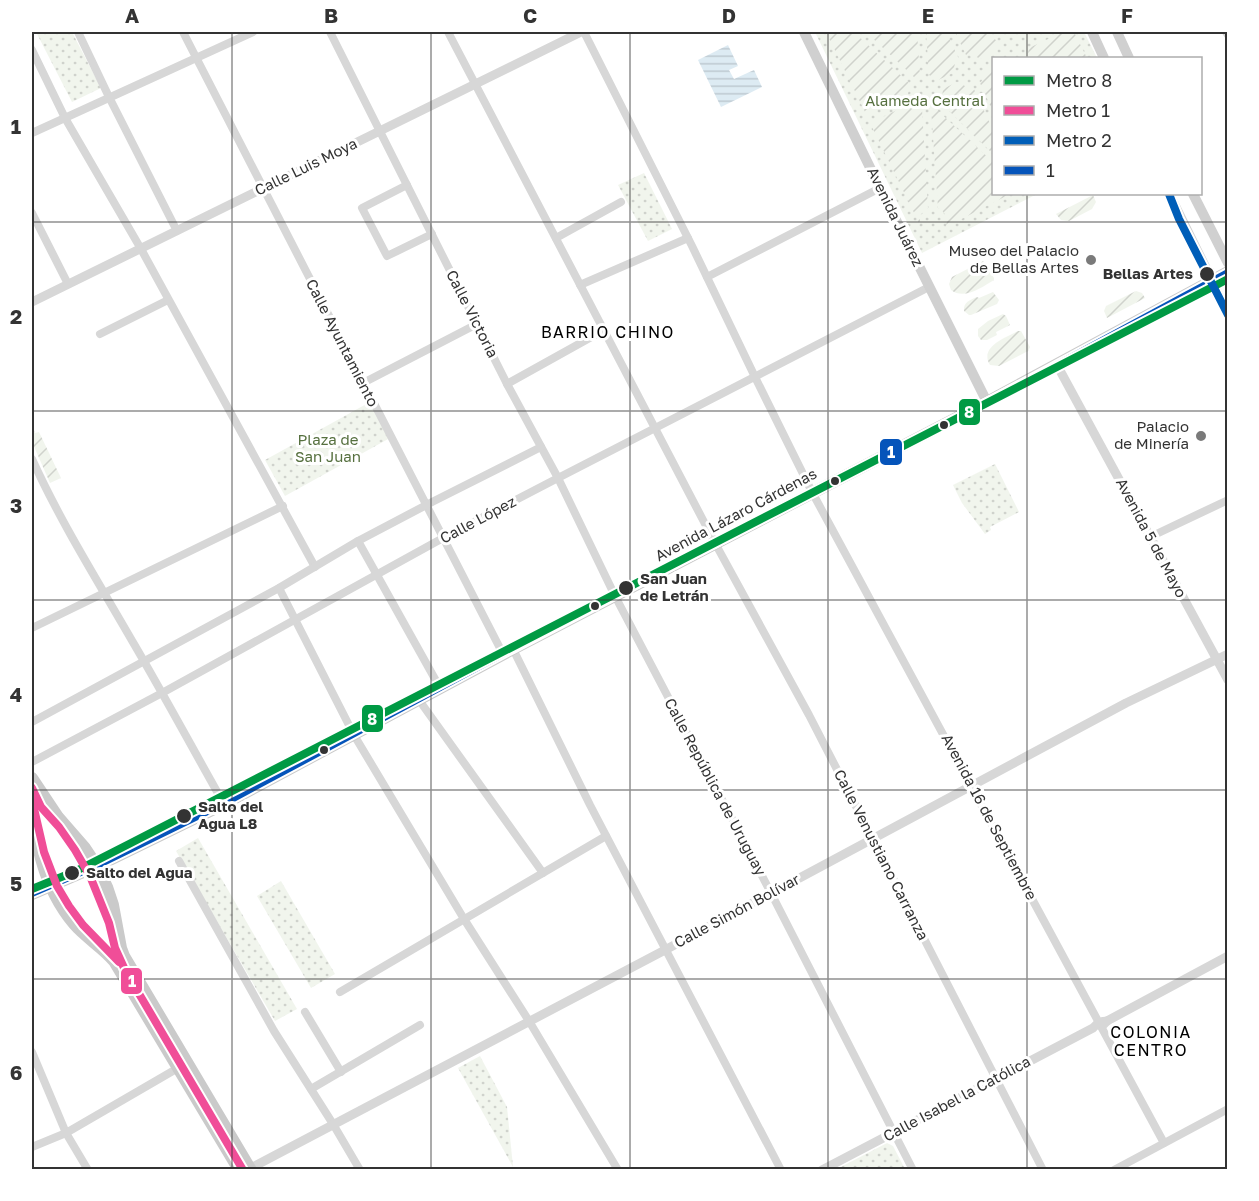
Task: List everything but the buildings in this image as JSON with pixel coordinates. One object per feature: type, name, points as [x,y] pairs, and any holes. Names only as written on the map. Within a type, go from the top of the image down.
[{"type":"main road","name":"Avenida Juárez","points":[[804,32],[987,402]]},
{"type":"main road","points":[[1092,32],[1104,57]]},
{"type":"main road","points":[[1117,32],[1129,57]]},
{"type":"main road","points":[[1169,195],[1212,281]]},
{"type":"main road","points":[[1193,195],[1227,263]]},
{"type":"main road","name":"Avenida Lázaro Cárdenas","points":[[32,894],[97,866],[224,804],[1227,273]]},
{"type":"main road","points":[[32,778],[58,817],[74,833],[97,866],[113,905],[124,956],[247,1169]]},
{"type":"main road","points":[[32,822],[42,863],[51,886],[72,921],[84,935],[114,961],[178,1068],[247,1169]]},
{"type":"street","points":[[78,32],[177,231]]},
{"type":"street","name":"Calle Ayuntamiento","points":[[183,32],[443,538],[508,652],[781,1170]]},
{"type":"street","points":[[32,133],[253,32]]},
{"type":"street","name":"Calle Victoria","points":[[330,32],[507,384],[558,478],[615,596]]},
{"type":"street","name":"Calle Venustiano Carranza","points":[[448,32],[715,543],[809,715],[1043,1170]]},
{"type":"street","name":"Calle Luis Moya","points":[[32,302],[583,32]]},
{"type":"street","name":"Avenida 16 de Septiembre","points":[[583,32],[688,238],[812,492],[1164,1143]]},
{"type":"street","points":[[32,50],[65,118],[141,249],[315,567]]},
{"type":"street","points":[[407,185],[362,208],[367,218],[387,256],[432,234]]},
{"type":"street","points":[[707,277],[880,188]]},
{"type":"street","points":[[556,238],[621,202]]},
{"type":"street","points":[[32,213],[68,284]]},
{"type":"street","points":[[580,285],[688,238]]},
{"type":"street","points":[[1212,281],[1227,313]]},
{"type":"street","name":"Calle López","points":[[32,762],[443,538],[929,287]]},
{"type":"street","points":[[100,334],[168,300]]},
{"type":"street","points":[[363,383],[477,324]]},
{"type":"street","points":[[507,384],[604,330]]},
{"type":"street","name":"Avenida 5 de Mayo","points":[[1057,364],[1227,680]]},
{"type":"street","points":[[32,722],[279,588],[358,541],[542,447]]},
{"type":"street","points":[[32,459],[53,502],[224,804]]},
{"type":"street","points":[[1150,537],[1227,500]]},
{"type":"street","points":[[32,628],[283,507]]},
{"type":"street","points":[[358,541],[440,688]]},
{"type":"street","points":[[279,588],[354,735],[618,1170]]},
{"type":"street","name":"Calle República de Uruguay","points":[[615,596],[913,1170]]},
{"type":"street","name":"Calle Simón Bolívar","points":[[247,1169],[771,894],[1126,704],[1227,654]]},
{"type":"street","points":[[419,700],[543,873]]},
{"type":"street","points":[[340,992],[606,836]]},
{"type":"street","points":[[179,861],[274,1031],[360,1170]]},
{"type":"street","name":"Calle Isabel la Católica","points":[[822,1170],[1227,956]]},
{"type":"street","points":[[305,1012],[340,1072]]},
{"type":"street","points":[[311,1089],[420,1025]]},
{"type":"street","points":[[32,1052],[66,1133],[88,1170]]},
{"type":"street","points":[[32,1147],[66,1133],[178,1068]]},
{"type":"street","points":[[1114,1170],[1227,1109]]},
{"type":"green space","points":[[36,32],[72,32],[101,88],[72,102]]},
{"type":"green space","name":"Alameda Central","points":[[815,32],[1084,32],[1096,57],[992,57],[992,195],[1035,195],[922,253]]},
{"type":"green space","points":[[840,32],[854,32],[910,84],[908,94],[866,114],[828,36]]},
{"type":"green space","points":[[866,32],[917,32],[920,75],[915,78]]},
{"type":"green space","points":[[926,32],[946,32],[959,59],[955,63],[953,73],[938,80],[929,75]]},
{"type":"green space","points":[[955,32],[986,32],[997,41],[994,53],[981,59],[966,55]]},
{"type":"green space","points":[[1063,32],[1074,32],[1086,57],[1027,57],[1029,48]]},
{"type":"green space","points":[[992,65],[992,110],[980,83],[984,78],[985,68]]},
{"type":"green space","points":[[957,82],[973,87],[992,128],[992,153],[940,102],[943,89]]},
{"type":"green space","points":[[912,103],[922,109],[928,208],[920,215],[920,225],[870,123]]},
{"type":"green space","points":[[934,107],[992,161],[992,195],[1008,195],[946,227],[946,216],[938,208],[931,108]]},
{"type":"green space","points":[[644,173],[672,229],[648,241],[618,185]]},
{"type":"green space","points":[[1093,195],[1096,202],[1092,209],[1069,221],[1061,220],[1056,214]]},
{"type":"green space","points":[[983,261],[994,280],[967,293],[961,294],[951,290],[949,284],[952,277]]},
{"type":"green space","points":[[1136,291],[1142,293],[1145,298],[1107,318],[1104,311],[1106,306]]},
{"type":"green space","points":[[993,292],[999,300],[997,304],[971,315],[964,311],[966,303],[970,300]]},
{"type":"green space","points":[[1003,314],[1010,325],[996,332],[997,335],[981,340],[978,336],[978,329]]},
{"type":"green space","points":[[1021,331],[1030,347],[1028,351],[999,366],[990,365],[988,353],[991,348]]},
{"type":"green space","name":"Plaza de San Juan","points":[[370,402],[390,438],[285,496],[265,460]]},
{"type":"green space","points":[[32,425],[35,433],[39,432],[61,478],[50,483],[32,442]]},
{"type":"green space","points":[[995,464],[1019,512],[990,527],[991,530],[985,534],[962,503],[953,485]]},
{"type":"green space","points":[[198,838],[297,1009],[275,1021],[176,851]]},
{"type":"green space","points":[[281,881],[335,974],[311,988],[257,896]]},
{"type":"green space","points":[[480,1056],[507,1107],[513,1167],[458,1068]]},
{"type":"green space","points":[[887,1143],[893,1146],[905,1169],[837,1169]]},
{"type":"shaded area","points":[[728,45],[738,66],[729,70],[734,79],[754,70],[762,87],[721,107],[698,60]]},
{"type":"metro line","name":"2","points":[[1169,195],[1179,219],[1228,315]]},
{"type":"metro line","name":"8","points":[[32,889],[76,871],[129,844],[1228,279]]},
{"type":"metro line","name":"1","points":[[32,788],[41,807],[59,827],[90,876],[125,970],[243,1170]]},
{"type":"metro line","name":"1","points":[[32,800],[44,852],[57,886],[83,925],[119,962]]},
{"type":"transit line","name":"1","points":[[32,894],[97,866],[224,804],[513,649],[987,402],[1228,272]]},
{"type":"place","name":"Museo del Palacio de Bellas Artes","points":[[1091,260]]},
{"type":"place","name":"Bellas Artes","points":[[1207,274]]},
{"type":"place","name":"Palacio de Minería","points":[[1201,436]]},
{"type":"place","name":"San Juan de Letrán","points":[[626,588]]},
{"type":"place","name":"Salto del Agua L8","points":[[184,816]]},
{"type":"place","name":"Salto del Agua","points":[[72,873]]},
{"type":"district","name":"BARRIO CHINO","points":[[608,332]]},
{"type":"district","name":"COLONIA CENTRO","points":[[1151,1041]]}]
